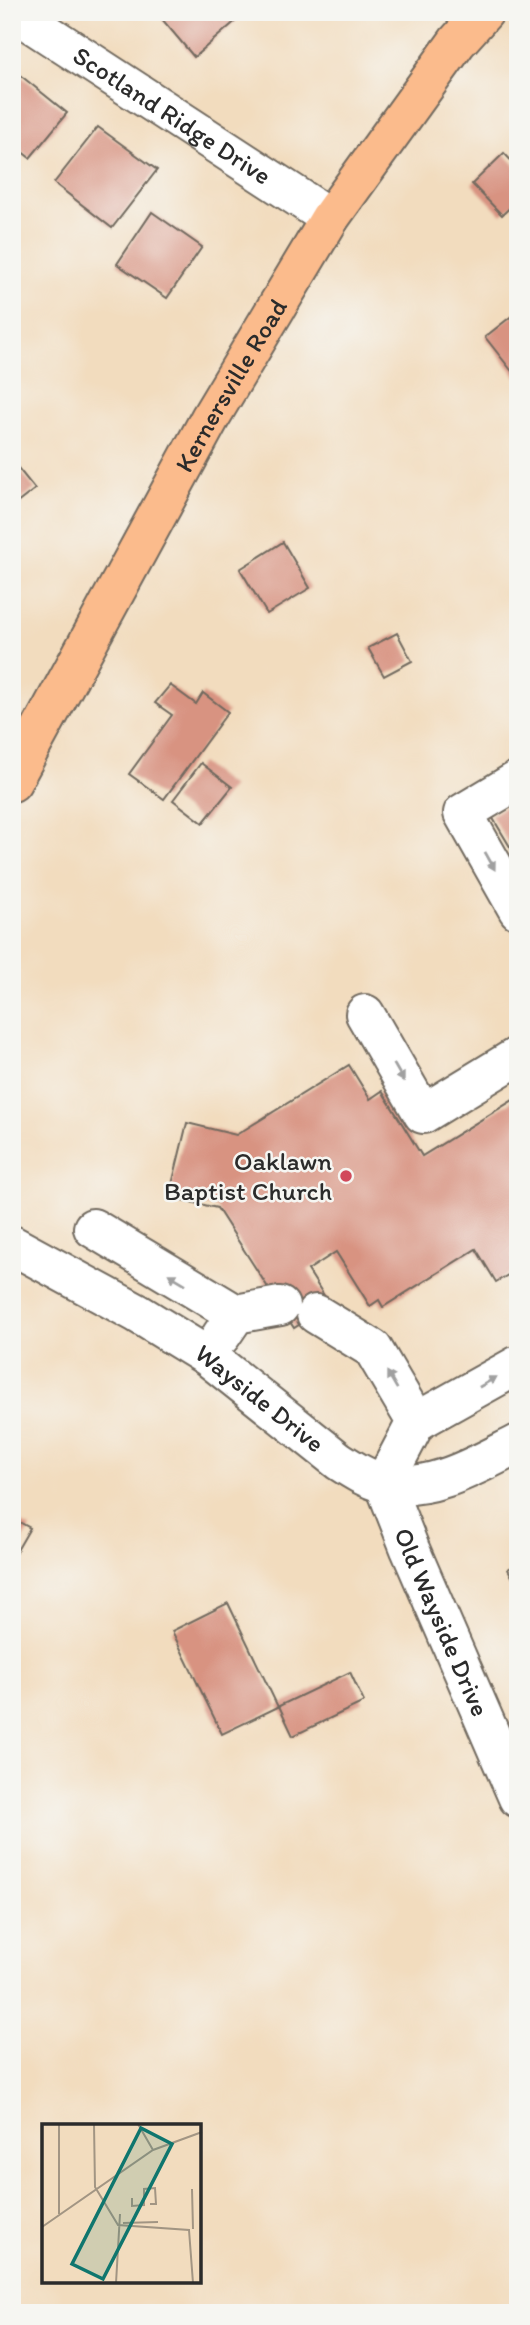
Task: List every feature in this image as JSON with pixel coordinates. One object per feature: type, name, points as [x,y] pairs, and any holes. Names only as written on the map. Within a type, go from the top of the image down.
[{"type":"main road","name":"Kernersville Road","points":[[12,782],[210,418],[330,218],[457,42],[484,12]]},
{"type":"street","name":"Scotland Ridge Drive","points":[[14,12],[330,218]]},
{"type":"street","points":[[518,780],[463,813],[518,910]]},
{"type":"street","points":[[365,1014],[423,1114],[518,1056]]},
{"type":"street","points":[[93,1228],[236,1314],[298,1310],[373,1349],[416,1423]]},
{"type":"street","name":"Wayside Drive","points":[[12,1245],[137,1313],[207,1356],[360,1475],[384,1483],[403,1485],[442,1478],[518,1444]]},
{"type":"street","points":[[207,1356],[236,1314]]},
{"type":"street","points":[[384,1483],[416,1423],[518,1365]]},
{"type":"street","name":"Old Wayside Drive","points":[[384,1483],[518,1798]]},
{"type":"building","points":[[156,12],[246,12],[194,57]]},
{"type":"building","points":[[20,75],[67,113],[30,158],[12,144],[12,85]]},
{"type":"building","points":[[98,127],[157,170],[112,228],[54,183]]},
{"type":"building","points":[[504,153],[518,168],[518,200],[502,215],[472,184]]},
{"type":"building","points":[[152,212],[202,247],[167,298],[117,264]]},
{"type":"building","points":[[518,311],[518,379],[485,337]]},
{"type":"building","points":[[18,468],[35,489],[12,507],[12,472]]},
{"type":"building","points":[[283,542],[310,588],[267,614],[240,569]]},
{"type":"building","points":[[397,633],[412,661],[384,676],[368,648]]},
{"type":"building","points":[[170,685],[196,704],[203,693],[228,712],[164,799],[129,774],[172,715],[155,703]]},
{"type":"building","points":[[201,763],[232,787],[203,823],[173,800]]},
{"type":"building","points":[[518,799],[518,860],[491,815]]},
{"type":"building","name":"Oaklawn Baptist Church","points":[[349,1065],[370,1099],[382,1091],[422,1156],[518,1097],[518,1269],[496,1282],[476,1249],[383,1307],[379,1300],[370,1306],[336,1252],[308,1270],[330,1305],[294,1328],[217,1208],[169,1197],[187,1123],[236,1135]]},
{"type":"building","points":[[12,1518],[30,1528],[12,1559]]},
{"type":"building","points":[[518,1563],[518,1588],[508,1569]]},
{"type":"building","points":[[228,1603],[278,1707],[222,1734],[172,1631]]},
{"type":"building","points":[[350,1672],[364,1702],[293,1736],[279,1706]]},
{"type":"place","name":"Oaklawn Baptist Church","points":[[346,1176]]}]
